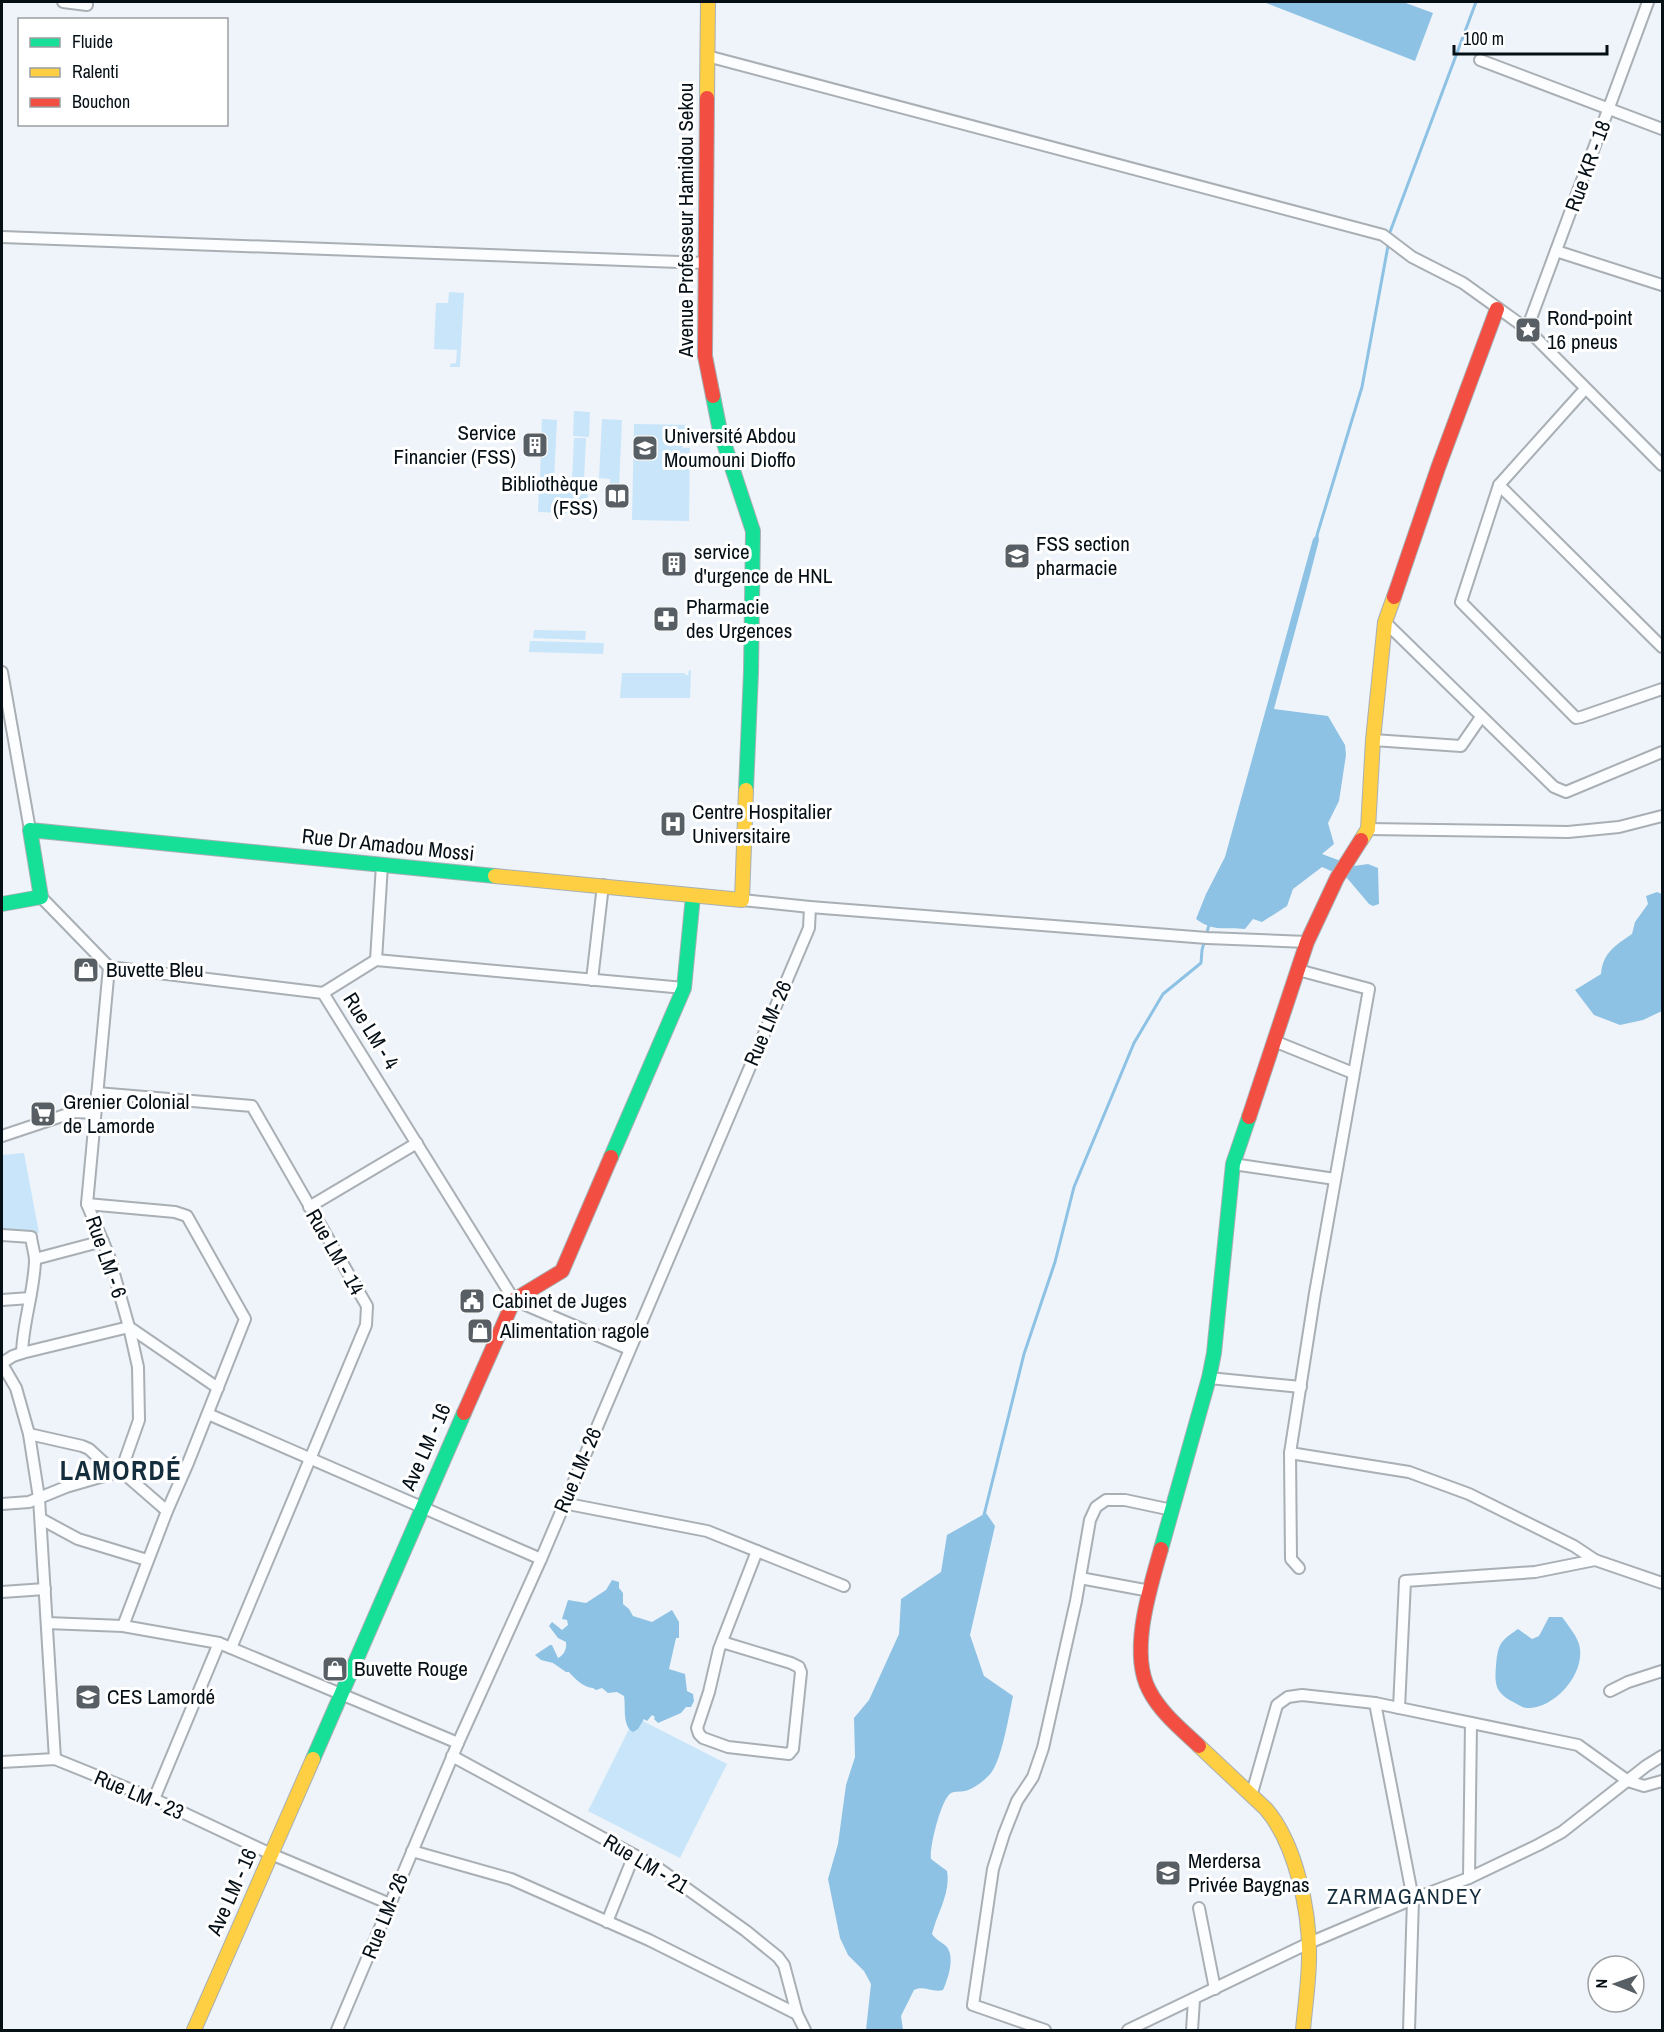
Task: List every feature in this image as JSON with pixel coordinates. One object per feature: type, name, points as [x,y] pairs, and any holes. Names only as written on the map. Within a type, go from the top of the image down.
[{"type":"street","points":[[63,2],[87,5]]},
{"type":"street","name":"Avenue Professeur Hamidou Sekou","points":[[708,2],[705,356],[714,406],[753,531],[751,672],[742,900]]},
{"type":"street","name":"Rue KR - 18","points":[[1527,329],[1648,2]]},
{"type":"street","points":[[707,56],[1383,235],[1407,254],[1463,283],[1527,329],[1662,465]]},
{"type":"street","points":[[1480,60],[1662,129]]},
{"type":"street","points":[[2,237],[706,263]]},
{"type":"street","points":[[1556,251],[1662,285]]},
{"type":"street","points":[[1303,2031],[1309,1943],[1299,1883],[1291,1854],[1277,1821],[1252,1793],[1206,1753],[1153,1699],[1145,1682],[1141,1658],[1142,1632],[1150,1591],[1214,1353],[1233,1164],[1307,942],[1338,878],[1368,829],[1373,740],[1385,622],[1437,468],[1497,309]]},
{"type":"street","points":[[1585,389],[1498,485],[1461,598],[1463,605],[1576,718],[1662,689]]},
{"type":"street","points":[[1498,485],[1662,647]]},
{"type":"street","points":[[1385,622],[1554,788],[1560,791],[1566,792],[1662,752]]},
{"type":"street","points":[[2,672],[41,897],[109,967]]},
{"type":"street","points":[[1373,740],[1461,746],[1482,717]]},
{"type":"street","points":[[1368,829],[1568,832],[1618,827],[1662,816]]},
{"type":"street","name":"Rue Dr Amadou Mossi","points":[[30,830],[742,900]]},
{"type":"street","points":[[376,960],[382,865]]},
{"type":"street","points":[[592,980],[603,885]]},
{"type":"street","points":[[514,1300],[562,1271],[684,988],[693,896]]},
{"type":"street","points":[[2,904],[41,897]]},
{"type":"street","points":[[742,900],[1201,937],[1307,942]]},
{"type":"street","name":"Rue LM- 26","points":[[337,2031],[452,1756],[541,1559],[809,928],[810,907]]},
{"type":"street","points":[[323,993],[376,960],[684,988]]},
{"type":"street","name":"Rue LM - 4","points":[[109,967],[323,993],[514,1300]]},
{"type":"street","name":"Rue LM - 6","points":[[109,967],[87,1204],[103,1241],[129,1327],[138,1367],[139,1420],[118,1472]]},
{"type":"street","points":[[1298,970],[1369,989],[1290,1454],[1291,1559],[1299,1568]]},
{"type":"street","points":[[1274,1041],[1353,1073]]},
{"type":"street","name":"Rue LM - 14","points":[[97,1093],[252,1106],[368,1311],[366,1325],[231,1648]]},
{"type":"street","points":[[2,1136],[74,1112],[95,1113]]},
{"type":"street","points":[[309,1207],[417,1143]]},
{"type":"street","points":[[1233,1164],[1335,1179]]},
{"type":"street","points":[[87,1204],[175,1212],[187,1216],[245,1319],[147,1560],[123,1626]]},
{"type":"street","points":[[2,1235],[31,1237],[35,1259],[23,1331],[22,1353]]},
{"type":"street","points":[[35,1259],[103,1241]]},
{"type":"street","points":[[2,1300],[30,1298]]},
{"type":"street","points":[[514,1300],[629,1349]]},
{"type":"street","name":"Ave LM - 16","points":[[195,2031],[514,1300]]},
{"type":"street","points":[[55,1759],[39,1498],[29,1434],[16,1388],[2,1364],[22,1353],[129,1327],[218,1388]]},
{"type":"street","points":[[1209,1378],[1301,1387]]},
{"type":"street","points":[[208,1414],[541,1559]]},
{"type":"street","points":[[29,1434],[82,1446],[167,1511]]},
{"type":"street","points":[[1290,1454],[1409,1472],[1469,1494],[1574,1546],[1595,1560],[1662,1583]]},
{"type":"street","points":[[2,1504],[29,1502],[66,1487],[118,1472]]},
{"type":"street","points":[[1046,2031],[973,2005],[993,1869],[1017,1801],[1033,1777],[1043,1748],[1080,1578],[1090,1520],[1096,1507],[1106,1500],[1125,1500],[1172,1510]]},
{"type":"street","points":[[563,1503],[693,1527],[844,1586]]},
{"type":"street","points":[[41,1519],[83,1541],[147,1560]]},
{"type":"street","points":[[722,1642],[800,1667],[792,1753],[728,1747],[703,1738],[699,1734],[698,1723],[722,1642],[757,1551]]},
{"type":"street","points":[[1399,1708],[1405,1581],[1535,1572],[1595,1560]]},
{"type":"street","points":[[1080,1578],[1150,1591]]},
{"type":"street","points":[[2,1592],[45,1589]]},
{"type":"street","points":[[47,1623],[123,1626],[219,1643],[458,1743]]},
{"type":"street","points":[[154,1799],[219,1643]]},
{"type":"street","points":[[1610,1691],[1628,1682],[1662,1671]]},
{"type":"street","points":[[1252,1793],[1277,1705],[1293,1695],[1375,1703],[1578,1745],[1628,1781],[1644,1785],[1662,1781]]},
{"type":"street","points":[[1375,1703],[1413,1899],[1409,2031]]},
{"type":"street","points":[[1469,1878],[1471,1723]]},
{"type":"street","name":"Rue LM - 21","points":[[452,1756],[658,1868],[746,1931],[778,1957],[784,1965],[797,2014],[805,2031]]},
{"type":"street","points":[[1128,2031],[1309,1943],[1469,1878],[1562,1832],[1662,1756]]},
{"type":"street","name":"Rue LM - 23","points":[[2,1762],[55,1759],[154,1799],[272,1854],[390,1904]]},
{"type":"street","points":[[412,1851],[511,1878],[649,1940],[797,2014]]},
{"type":"street","points":[[607,1922],[634,1855]]},
{"type":"street","points":[[1199,1908],[1215,1989]]},
{"type":"street","points":[[1192,2031],[1194,2000]]},
{"type":"shaded area","points":[[449,292],[464,293],[460,367],[450,367],[450,364],[456,363],[457,350],[434,349],[436,303],[448,303]]},
{"type":"shaded area","points":[[574,411],[590,412],[589,437],[573,436]]},
{"type":"shaded area","points":[[542,419],[557,420],[554,481],[546,481],[546,477],[540,477]]},
{"type":"shaded area","points":[[602,419],[622,420],[619,487],[610,487],[610,479],[599,478]]},
{"type":"shaded area","points":[[634,424],[690,425],[690,440],[683,440],[683,448],[690,448],[689,521],[632,520]]},
{"type":"shaded area","points":[[574,438],[586,438],[584,481],[572,480]]},
{"type":"shaded area","points":[[539,486],[588,488],[587,514],[538,512]]},
{"type":"shaded area","points":[[534,630],[586,631],[585,640],[533,638]]},
{"type":"shaded area","points":[[530,641],[604,643],[603,654],[529,652]]},
{"type":"shaded area","points":[[689,670],[691,671],[690,698],[620,698],[622,673],[685,673],[688,675]]},
{"type":"shaded area","points":[[24,1153],[39,1233],[2,1230],[2,1155]]},
{"type":"shaded area","points":[[635,1717],[727,1764],[680,1858],[588,1811]]},
{"type":"water","points":[[1267,2],[1403,2],[1433,13],[1415,61]]},
{"type":"water","points":[[1318,533],[1319,540],[1274,709],[1328,716],[1345,745],[1346,755],[1339,801],[1328,823],[1334,844],[1322,854],[1354,866],[1368,864],[1378,868],[1379,904],[1373,906],[1369,904],[1347,878],[1322,867],[1293,889],[1287,906],[1262,922],[1253,919],[1245,929],[1209,926],[1196,919],[1225,857],[1313,539]]},
{"type":"water","points":[[1657,892],[1662,894],[1662,1011],[1643,1020],[1620,1025],[1594,1015],[1575,990],[1601,974],[1607,955],[1632,934],[1635,922],[1648,904],[1646,896]]},
{"type":"water","points":[[986,1513],[995,1526],[970,1635],[984,1676],[1013,1696],[1005,1736],[999,1758],[989,1776],[972,1788],[953,1792],[947,1797],[934,1835],[931,1859],[947,1871],[948,1879],[932,1934],[947,1947],[950,1957],[949,1974],[943,1990],[921,1988],[914,1990],[901,2016],[903,2030],[866,2030],[871,1984],[864,1971],[848,1955],[840,1938],[828,1879],[838,1844],[846,1785],[855,1757],[854,1718],[869,1700],[899,1634],[901,1599],[941,1572],[947,1535]]},
{"type":"water","points":[[612,1580],[619,1582],[619,1588],[623,1593],[623,1604],[633,1616],[652,1622],[672,1610],[679,1622],[679,1638],[676,1638],[669,1669],[685,1674],[687,1691],[693,1694],[694,1701],[691,1707],[686,1707],[681,1713],[658,1723],[652,1715],[647,1721],[644,1719],[638,1729],[633,1732],[626,1721],[624,1696],[617,1692],[608,1693],[602,1688],[596,1690],[586,1686],[569,1672],[535,1655],[552,1645],[558,1658],[562,1655],[566,1642],[558,1638],[549,1626],[552,1622],[562,1630],[568,1625],[567,1620],[562,1619],[568,1600],[586,1603],[606,1590]]},
{"type":"water","points":[[1549,1617],[1562,1617],[1574,1634],[1579,1644],[1578,1666],[1567,1687],[1558,1696],[1538,1707],[1524,1708],[1504,1696],[1496,1685],[1498,1653],[1504,1640],[1518,1629],[1532,1639],[1539,1636]]},
{"type":"waterway","points":[[1390,232],[1476,2]]},
{"type":"waterway","points":[[1317,535],[1362,387],[1388,246]]},
{"type":"waterway","points":[[984,1515],[1024,1354],[1055,1262],[1074,1187],[1134,1043],[1163,994],[1201,963],[1209,925]]},
{"type":"traffic: fast","points":[[713,396],[720,431],[753,531],[751,672],[746,790]]},
{"type":"traffic: fast","points":[[2,904],[41,897],[30,830],[495,876]]},
{"type":"traffic: fast","points":[[611,1157],[684,988],[693,896]]},
{"type":"traffic: fast","points":[[1161,1549],[1209,1378],[1214,1353],[1233,1164],[1249,1117]]},
{"type":"traffic: fast","points":[[313,1759],[464,1413]]},
{"type":"traffic: slow","points":[[707,98],[708,2]]},
{"type":"traffic: slow","points":[[1361,840],[1368,829],[1373,740],[1385,622],[1394,597]]},
{"type":"traffic: slow","points":[[495,876],[742,900],[746,790]]},
{"type":"traffic: slow","points":[[1199,1746],[1266,1809],[1277,1824],[1293,1859],[1304,1900],[1309,1939],[1303,2030]]},
{"type":"traffic: slow","points":[[194,2030],[313,1759]]},
{"type":"traffic: jam","points":[[707,98],[705,356],[713,396]]},
{"type":"traffic: jam","points":[[1394,597],[1438,468],[1497,309]]},
{"type":"traffic: jam","points":[[1249,1117],[1307,942],[1337,878],[1361,840]]},
{"type":"traffic: jam","points":[[464,1413],[514,1300],[562,1271],[611,1157]]},
{"type":"traffic: jam","points":[[1161,1549],[1143,1620],[1141,1639],[1143,1675],[1159,1706],[1199,1746]]},
{"type":"place","name":"Rond-point 16 pneus","points":[[1528,330]]},
{"type":"place","name":"Service Financier (FSS)","points":[[535,445]]},
{"type":"place","name":"Université Abdou Moumouni Dioffo","points":[[645,448]]},
{"type":"place","name":"Bibliothèque (FSS)","points":[[617,496]]},
{"type":"place","name":"FSS section pharmacie","points":[[1017,556]]},
{"type":"place","name":"service d'urgence de HNL","points":[[674,564]]},
{"type":"place","name":"Pharmacie des Urgences","points":[[666,619]]},
{"type":"place","name":"Centre Hospitalier Universitaire","points":[[673,824]]},
{"type":"place","name":"Buvette Bleu","points":[[86,970]]},
{"type":"place","name":"Grenier Colonial de Lamorde","points":[[43,1114]]},
{"type":"place","name":"Cabinet de Juges","points":[[472,1301]]},
{"type":"place","name":"Alimentation ragole","points":[[480,1331]]},
{"type":"place","name":"Buvette Rouge","points":[[335,1669]]},
{"type":"place","name":"CES Lamordé","points":[[88,1697]]},
{"type":"place","name":"Merdersa Privée Baygnas","points":[[1168,1873]]},
{"type":"district","name":"LAMORDÉ","points":[[121,1471]]},
{"type":"district","name":"ZARMAGANDEY","points":[[1405,1896]]}]
